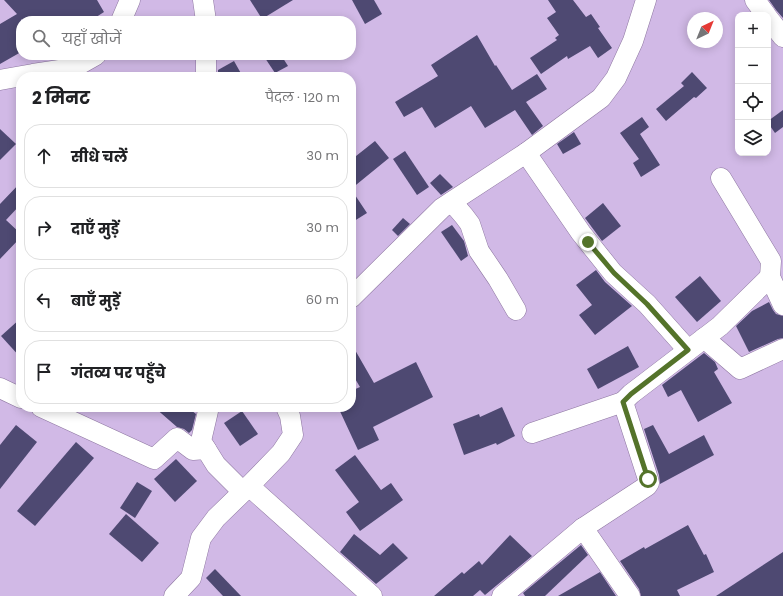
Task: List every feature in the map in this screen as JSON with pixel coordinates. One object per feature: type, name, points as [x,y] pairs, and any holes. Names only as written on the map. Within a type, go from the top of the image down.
[{"type":"street","points":[[123,16],[130,0]]},
{"type":"street","points":[[203,0],[205,16]]},
{"type":"street","points":[[356,293],[442,208],[526,153],[601,98],[616,78],[633,41],[646,0]]},
{"type":"street","points":[[755,0],[764,12]]},
{"type":"street","points":[[771,22],[783,37]]},
{"type":"street","points":[[77,72],[90,60]]},
{"type":"street","points":[[206,60],[206,72]]},
{"type":"street","points":[[0,80],[16,77]]},
{"type":"street","points":[[526,153],[581,233],[614,273],[647,304],[688,350]]},
{"type":"street","points":[[721,178],[771,261],[770,277],[783,305]]},
{"type":"street","points":[[452,202],[470,224],[479,251],[498,279],[516,310]]},
{"type":"street","points":[[532,433],[623,402],[631,394],[720,326],[770,277]]},
{"type":"street","points":[[704,338],[740,369],[783,349]]},
{"type":"street","points":[[0,388],[16,396]]},
{"type":"street","points":[[502,596],[583,528],[644,488],[649,483],[623,402]]},
{"type":"street","points":[[52,412],[154,459],[177,438],[193,450],[206,449]]},
{"type":"street","points":[[208,412],[201,441],[216,465],[372,596]]},
{"type":"street","points":[[174,596],[191,578],[201,538],[216,518],[281,453],[293,435],[288,412]]},
{"type":"street","points":[[583,528],[630,596]]},
{"type":"building","points":[[4,0],[97,0],[104,12],[98,16],[16,16],[16,55],[0,64],[0,24],[17,14]]},
{"type":"building","points":[[250,0],[293,0],[267,16],[260,16]]},
{"type":"building","points":[[352,0],[374,0],[382,14],[365,24]]},
{"type":"building","points":[[548,0],[573,0],[586,17],[591,14],[600,27],[598,28],[612,48],[598,58],[590,46],[568,59],[567,56],[541,74],[530,58],[557,40],[555,38],[559,35],[547,18],[556,12]]},
{"type":"building","points":[[769,0],[783,0],[783,18],[776,10]]},
{"type":"building","points":[[477,35],[495,66],[496,65],[512,90],[537,74],[547,89],[526,102],[543,126],[532,135],[515,110],[485,128],[471,106],[435,128],[422,107],[404,117],[395,102],[438,76],[431,65]]},
{"type":"building","points":[[266,60],[284,60],[288,66],[274,72]]},
{"type":"building","points":[[234,61],[240,72],[218,72],[218,70]]},
{"type":"building","points":[[692,72],[707,88],[666,121],[656,109],[684,86],[681,83]]},
{"type":"building","points":[[783,110],[783,127],[775,133],[771,127],[771,119]]},
{"type":"building","points":[[642,117],[649,127],[640,134],[660,165],[641,177],[633,163],[639,159],[620,133]]},
{"type":"building","points":[[0,129],[16,144],[0,160]]},
{"type":"building","points":[[574,132],[581,144],[563,154],[557,144]]},
{"type":"building","points":[[375,141],[389,158],[356,185],[356,156]]},
{"type":"building","points":[[405,151],[429,187],[417,195],[393,159]]},
{"type":"building","points":[[440,174],[453,187],[441,195],[430,183]]},
{"type":"building","points":[[16,187],[16,209],[6,220],[16,229],[16,242],[0,259],[0,204]]},
{"type":"building","points":[[356,196],[367,213],[356,220]]},
{"type":"building","points":[[603,203],[621,226],[602,241],[585,218]]},
{"type":"building","points":[[403,218],[410,224],[398,236],[392,230]]},
{"type":"building","points":[[452,225],[464,241],[468,256],[461,261],[441,232]]},
{"type":"building","points":[[596,270],[605,282],[632,306],[595,335],[579,315],[592,305],[576,285]]},
{"type":"building","points":[[700,276],[721,301],[697,322],[675,297]]},
{"type":"building","points":[[769,302],[776,314],[783,316],[783,338],[749,352],[736,326],[752,311]]},
{"type":"building","points":[[16,322],[16,352],[1,336]]},
{"type":"building","points":[[628,346],[639,367],[598,389],[587,369]]},
{"type":"building","points":[[356,352],[374,383],[416,362],[433,397],[373,427],[379,440],[358,450],[340,412],[356,412],[356,389],[360,387],[356,380]]},
{"type":"building","points":[[704,353],[715,362],[718,369],[714,372],[732,403],[698,422],[681,390],[668,397],[662,385]]},
{"type":"building","points":[[502,407],[515,436],[497,445],[496,443],[464,455],[453,424],[479,414],[480,417]]},
{"type":"building","points":[[160,412],[193,412],[196,414],[192,430],[189,433],[184,429],[177,427]]},
{"type":"building","points":[[243,412],[258,434],[240,446],[224,423]]},
{"type":"building","points":[[16,425],[37,442],[0,489],[0,445]]},
{"type":"building","points":[[653,425],[669,454],[704,435],[714,455],[660,484],[659,475],[644,429]]},
{"type":"building","points":[[76,442],[94,458],[35,526],[17,511]]},
{"type":"building","points":[[355,455],[381,490],[391,483],[403,500],[360,531],[346,512],[359,502],[335,470]]},
{"type":"building","points":[[176,459],[197,481],[175,502],[154,479]]},
{"type":"building","points":[[137,482],[152,491],[135,518],[120,508]]},
{"type":"building","points":[[126,514],[159,543],[142,562],[109,534]]},
{"type":"building","points":[[688,525],[704,555],[706,554],[714,572],[677,590],[680,596],[641,596],[639,589],[620,561]]},
{"type":"building","points":[[354,534],[380,555],[393,543],[408,558],[376,584],[340,552]]},
{"type":"building","points":[[510,535],[532,556],[485,595],[480,590],[473,596],[434,596],[462,572],[464,574],[479,561],[482,565]]},
{"type":"building","points":[[581,545],[588,555],[545,596],[525,596],[523,593]]},
{"type":"building","points":[[783,552],[783,596],[716,596]]},
{"type":"building","points":[[215,569],[241,596],[223,596],[206,578]]},
{"type":"building","points":[[600,572],[616,596],[558,596]]},
{"type":"route","points":[[588,242],[614,273],[647,304],[688,350],[631,394],[623,402],[648,479]]}]
